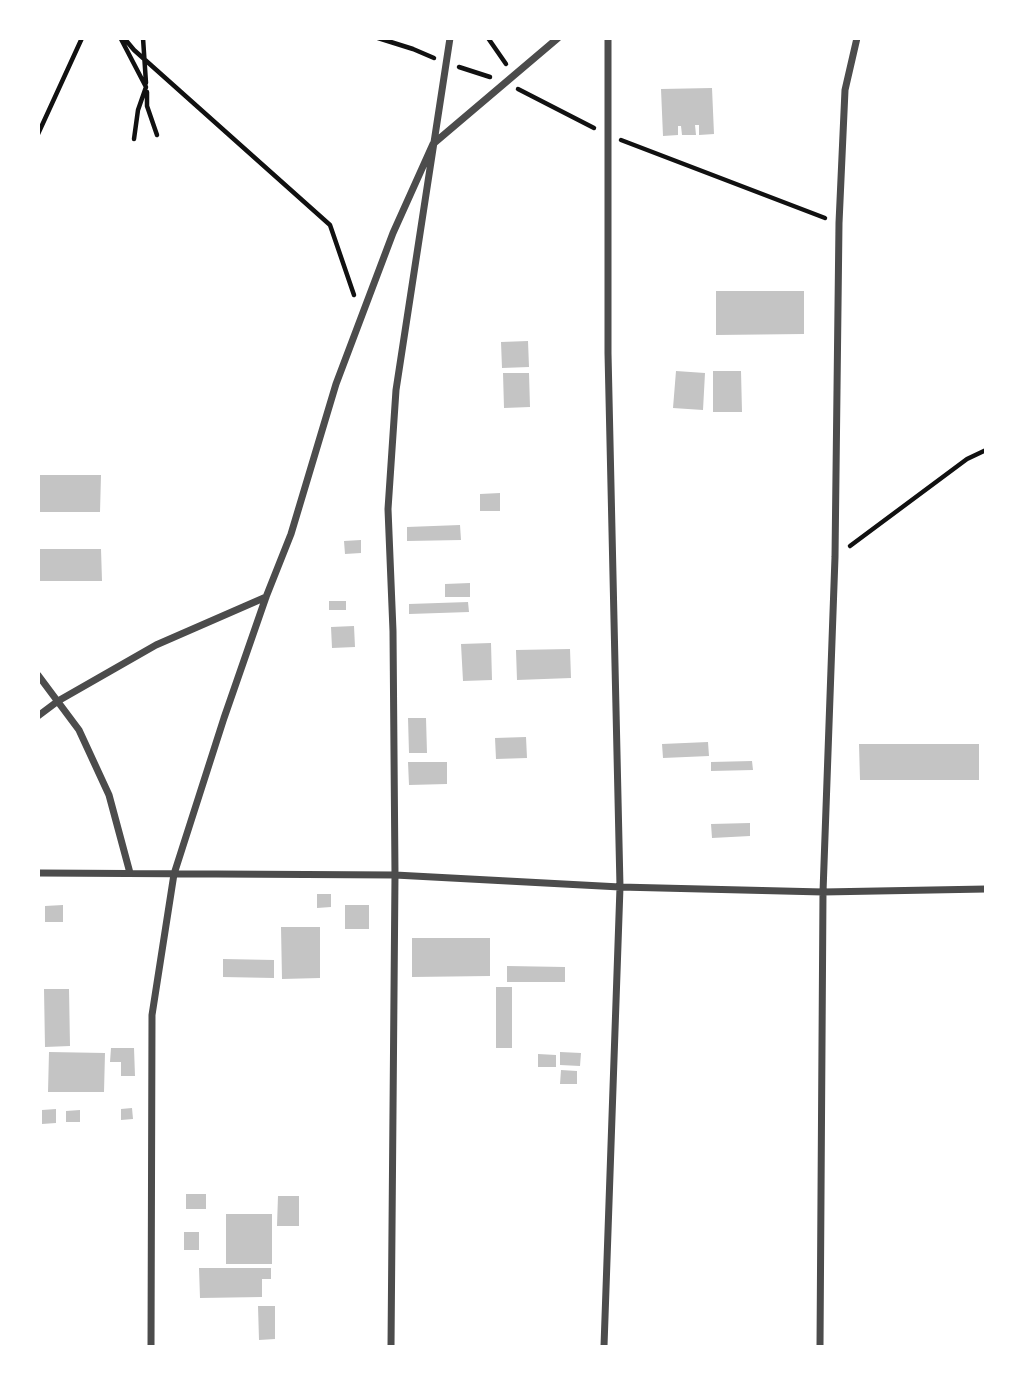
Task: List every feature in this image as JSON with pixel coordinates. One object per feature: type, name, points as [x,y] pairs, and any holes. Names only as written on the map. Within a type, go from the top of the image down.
[{"type":"street","points":[[391,1346],[395,876],[393,631],[388,509],[396,390],[450,38]]},
{"type":"street","points":[[151,1346],[152,1015],[174,874],[224,718],[291,534],[336,384],[393,233],[433,144],[558,38]]},
{"type":"street","points":[[604,1346],[620,887],[608,367],[608,38]]},
{"type":"street","points":[[820,1346],[823,892],[835,557],[839,223],[845,90],[857,38]]},
{"type":"street","points":[[38,716],[58,701],[156,645],[266,597]]},
{"type":"street","points":[[38,676],[79,730],[109,794],[130,873]]},
{"type":"street","points":[[38,873],[395,876],[620,887],[823,892],[985,889]]},
{"type":"path","points":[[38,134],[82,38]]},
{"type":"path","points":[[122,38],[330,225],[362,316]]},
{"type":"path","points":[[122,38],[146,87],[138,110],[134,139]]},
{"type":"path","points":[[143,38],[147,106],[157,135]]},
{"type":"path","points":[[488,38],[501,59],[516,74]]},
{"type":"path","points":[[506,83],[609,135],[839,223]]},
{"type":"path","points":[[835,557],[967,459],[985,450]]},
{"type":"building","points":[[712,88],[714,134],[699,135],[699,125],[695,125],[696,135],[682,135],[681,126],[678,126],[678,135],[663,136],[661,89]]},
{"type":"building","points":[[716,291],[804,291],[804,334],[716,335]]},
{"type":"building","points":[[528,341],[529,367],[502,368],[501,342]]},
{"type":"building","points":[[676,371],[705,373],[703,410],[673,408]]},
{"type":"building","points":[[713,371],[741,371],[742,412],[713,412]]},
{"type":"building","points":[[503,373],[529,373],[530,407],[504,408]]},
{"type":"building","points":[[38,475],[101,475],[100,512],[38,512]]},
{"type":"building","points":[[500,493],[500,511],[480,511],[480,494]]},
{"type":"building","points":[[460,525],[461,540],[407,541],[407,527]]},
{"type":"building","points":[[361,540],[361,553],[345,554],[344,541]]},
{"type":"building","points":[[38,549],[101,549],[102,581],[38,581]]},
{"type":"building","points":[[470,583],[470,597],[445,597],[445,584]]},
{"type":"building","points":[[329,601],[346,601],[346,610],[329,610]]},
{"type":"building","points":[[468,602],[469,612],[409,614],[409,604]]},
{"type":"building","points":[[354,626],[355,647],[332,648],[331,627]]},
{"type":"building","points":[[491,643],[492,680],[463,681],[461,644]]},
{"type":"building","points":[[570,649],[571,678],[517,680],[516,650]]},
{"type":"building","points":[[408,718],[426,718],[427,753],[409,753]]},
{"type":"building","points":[[526,737],[527,758],[496,759],[495,738]]},
{"type":"building","points":[[708,742],[709,756],[663,758],[662,744]]},
{"type":"building","points":[[859,744],[979,744],[979,780],[860,780]]},
{"type":"building","points":[[752,761],[753,770],[711,771],[711,762]]},
{"type":"building","points":[[408,762],[447,762],[447,784],[409,785]]},
{"type":"building","points":[[750,823],[750,836],[712,838],[711,824]]},
{"type":"building","points":[[317,894],[331,894],[331,907],[317,908]]},
{"type":"building","points":[[63,905],[63,922],[45,922],[45,906]]},
{"type":"building","points":[[345,905],[369,905],[369,929],[345,929]]},
{"type":"building","points":[[281,927],[320,927],[320,978],[282,979]]},
{"type":"building","points":[[412,938],[490,938],[490,976],[412,977]]},
{"type":"building","points":[[223,959],[274,960],[274,978],[223,977]]},
{"type":"building","points":[[507,966],[565,967],[565,982],[507,982]]},
{"type":"building","points":[[496,987],[512,987],[512,1048],[496,1048]]},
{"type":"building","points":[[44,989],[69,989],[70,1046],[45,1047]]},
{"type":"building","points":[[111,1048],[134,1048],[135,1076],[121,1076],[121,1062],[110,1062]]},
{"type":"building","points":[[49,1052],[105,1053],[104,1092],[48,1092]]},
{"type":"building","points":[[560,1052],[581,1053],[580,1066],[560,1065]]},
{"type":"building","points":[[538,1054],[556,1055],[556,1067],[538,1067]]},
{"type":"building","points":[[561,1070],[577,1071],[577,1084],[560,1084]]},
{"type":"building","points":[[132,1108],[133,1119],[121,1120],[121,1109]]},
{"type":"building","points":[[56,1109],[56,1123],[42,1124],[42,1110]]},
{"type":"building","points":[[80,1110],[80,1122],[66,1122],[66,1111]]},
{"type":"building","points":[[186,1194],[206,1194],[206,1209],[186,1209]]},
{"type":"building","points":[[278,1196],[299,1196],[299,1226],[277,1226]]},
{"type":"building","points":[[226,1214],[272,1214],[272,1264],[226,1264]]},
{"type":"building","points":[[184,1232],[199,1232],[199,1250],[184,1250]]},
{"type":"building","points":[[199,1268],[271,1268],[271,1279],[262,1279],[262,1297],[200,1298]]},
{"type":"building","points":[[258,1306],[275,1306],[275,1339],[259,1340]]}]
